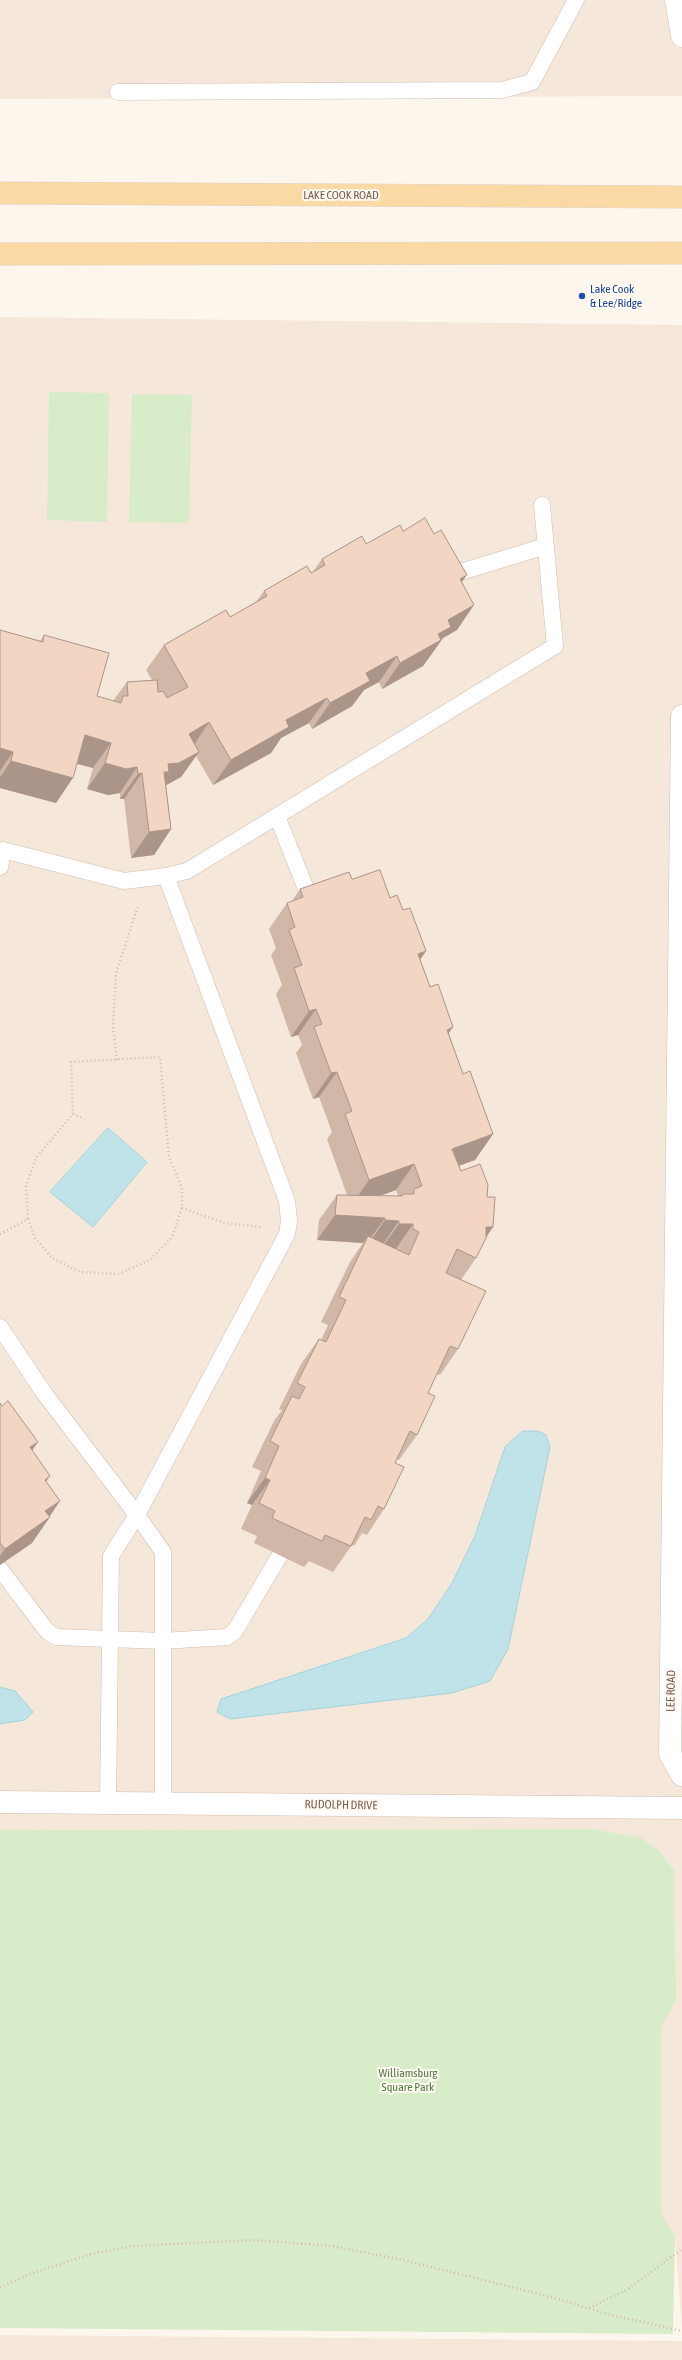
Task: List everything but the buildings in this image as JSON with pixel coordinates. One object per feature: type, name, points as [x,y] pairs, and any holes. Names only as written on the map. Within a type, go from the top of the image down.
[{"type":"main road","name":"LAKE COOK ROAD","points":[[0,193],[682,197]]},
{"type":"main road","points":[[0,254],[682,253]]},
{"type":"street","points":[[676,0],[682,36]]},
{"type":"street","name":"LEE ROAD","points":[[682,716],[670,1754],[682,1775]]},
{"type":"street","name":"RUDOLPH DRIVE","points":[[1,1802],[682,1808]]},
{"type":"lane","points":[[118,92],[502,90],[532,82],[576,0]]},
{"type":"lane","points":[[0,867],[1,850],[124,881],[166,876],[187,871],[555,646],[542,505]]},
{"type":"lane","points":[[437,579],[546,546]]},
{"type":"lane","points":[[277,816],[312,904]]},
{"type":"lane","points":[[108,1803],[112,1556],[137,1514],[279,1252],[288,1230],[287,1201],[166,876]]},
{"type":"lane","points":[[0,1327],[44,1393],[137,1514],[162,1552],[163,1803]]},
{"type":"lane","points":[[0,1569],[47,1631],[56,1637],[163,1641],[226,1637],[235,1631],[280,1555]]},
{"type":"path","points":[[117,1060],[113,1027],[116,973],[146,879]]},
{"type":"path","points":[[160,1058],[169,1157],[182,1188],[182,1208],[172,1237],[150,1260],[118,1274],[80,1272],[52,1258],[35,1238],[28,1219],[26,1186],[36,1158],[74,1114],[71,1062],[117,1060],[160,1058]]},
{"type":"path","points":[[74,1114],[84,1119]]},
{"type":"path","points":[[182,1208],[225,1223],[288,1230]]},
{"type":"path","points":[[0,1234],[28,1219]]},
{"type":"path","points":[[0,2287],[36,2272],[91,2254],[133,2246],[253,2240],[332,2246],[374,2254],[682,2331]]},
{"type":"path","points":[[589,2308],[628,2289],[682,2249]]},
{"type":"shaded area","points":[[0,0],[682,0],[682,96],[0,99]]},
{"type":"shaded area","points":[[0,317],[682,325],[682,2329],[675,2236],[661,2213],[661,2027],[676,2001],[675,1872],[640,1837],[592,1829],[0,1830]]},
{"type":"shaded area","points":[[0,2335],[682,2341],[682,2360],[0,2360]]},
{"type":"green space","points":[[49,392],[109,393],[107,522],[47,520]]},
{"type":"green space","points":[[132,394],[192,395],[189,523],[129,522]]},
{"type":"green space","name":"Williamsburg Square Park","points":[[592,1829],[640,1837],[658,1850],[675,1872],[676,2001],[661,2027],[661,2213],[675,2236],[673,2334],[0,2328],[0,1830]]},
{"type":"water","points":[[108,1128],[147,1162],[93,1227],[50,1192]]},
{"type":"water","points":[[523,1431],[538,1431],[546,1435],[550,1447],[508,1649],[490,1681],[452,1693],[230,1719],[217,1712],[221,1699],[406,1638],[428,1619],[452,1583],[475,1536],[505,1447]]},
{"type":"water","points":[[0,1687],[15,1691],[33,1712],[25,1720],[0,1724]]},
{"type":"place","name":"Lake Cook & Lee/Ridge","points":[[582,296]]}]
